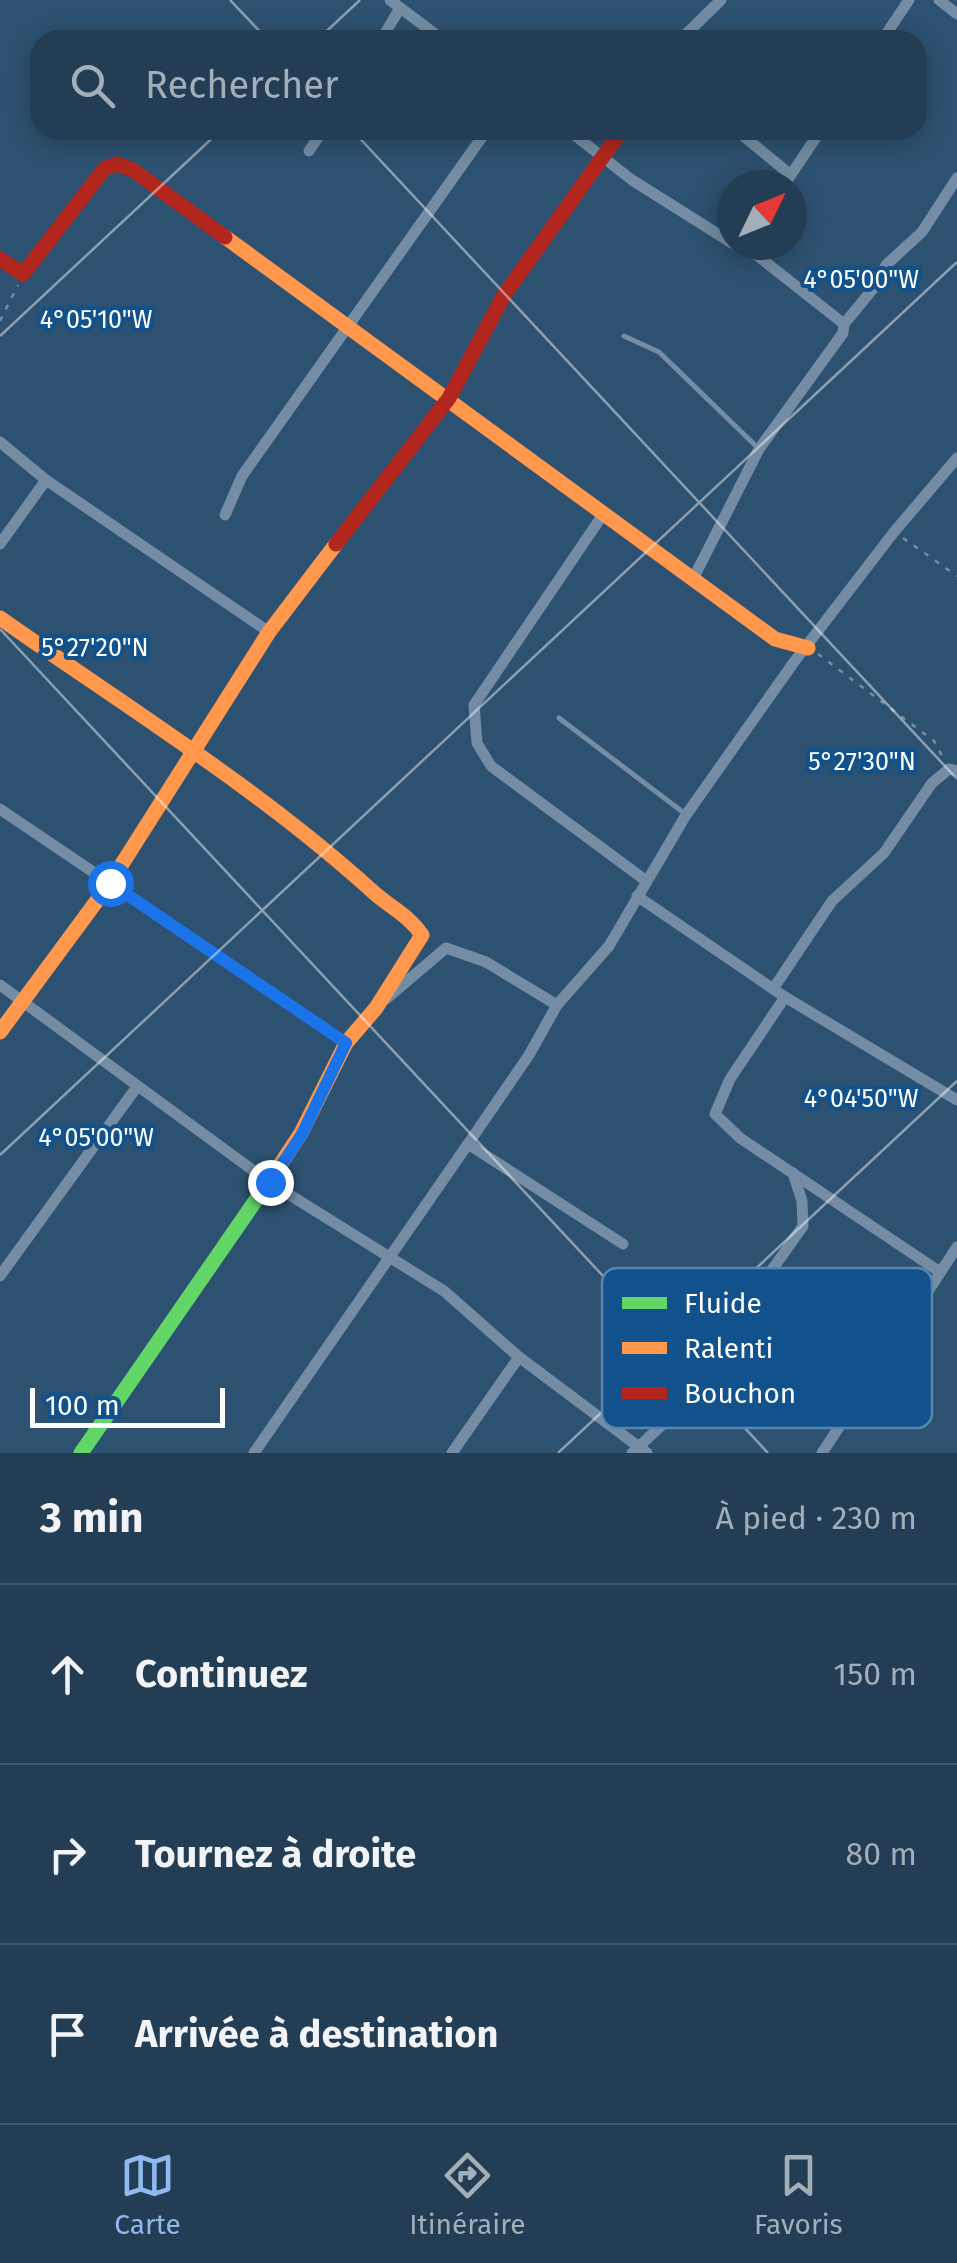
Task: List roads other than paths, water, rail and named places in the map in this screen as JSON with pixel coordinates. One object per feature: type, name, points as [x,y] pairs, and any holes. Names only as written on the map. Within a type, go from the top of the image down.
[{"type":"street","points":[[690,30],[721,0]]},
{"type":"street","points":[[889,30],[909,0]]},
{"type":"street","points":[[939,0],[957,14]]},
{"type":"street","points":[[386,30],[395,4],[430,30]]},
{"type":"street","points":[[309,151],[316,140]]},
{"type":"street","points":[[226,515],[242,476],[480,140]]},
{"type":"street","points":[[583,140],[632,180],[717,232]]},
{"type":"street","points":[[0,1032],[110,883],[269,632],[448,398],[504,295],[615,140]]},
{"type":"street","points":[[746,140],[778,170]]},
{"type":"street","points":[[795,170],[815,140]]},
{"type":"street","points":[[0,259],[23,274],[104,168],[117,164],[132,170],[775,639],[808,648]]},
{"type":"street","points":[[693,580],[711,536],[760,449],[813,380],[838,342],[844,324],[877,284],[886,265],[922,232],[957,178]]},
{"type":"street","points":[[759,260],[844,324]]},
{"type":"street","points":[[0,442],[46,480],[269,632]]},
{"type":"street","points":[[254,1453],[394,1256],[557,1004],[609,946],[644,880],[686,815],[894,532],[957,458]]},
{"type":"street","points":[[0,544],[46,480]]},
{"type":"street","points":[[604,513],[474,705],[477,743],[491,766],[644,880]]},
{"type":"street","points":[[0,618],[312,837],[418,926],[422,935],[376,1008],[346,1043],[302,1134],[152,1344],[81,1453]]},
{"type":"street","points":[[773,989],[832,901],[884,853],[932,783],[953,770]]},
{"type":"street","points":[[0,808],[346,1043]]},
{"type":"street","points":[[637,896],[784,997],[957,1100]]},
{"type":"street","points":[[376,1008],[446,948],[486,962],[557,1004]]},
{"type":"street","points":[[0,984],[136,1088],[270,1182],[394,1256],[444,1291],[519,1358],[602,1422]]},
{"type":"street","points":[[784,997],[730,1079],[715,1114],[740,1138],[940,1272]]},
{"type":"street","points":[[0,1276],[136,1088]]},
{"type":"street","points":[[468,1144],[623,1244]]},
{"type":"street","points":[[773,1268],[803,1226],[802,1201],[793,1172]]},
{"type":"street","points":[[932,1284],[957,1247]]},
{"type":"street","points":[[452,1453],[519,1358]]},
{"type":"street","points":[[610,1428],[638,1450],[659,1428]]},
{"type":"street","points":[[822,1453],[838,1428]]},
{"type":"lane","points":[[624,336],[658,352],[760,449]]},
{"type":"lane","points":[[559,718],[686,815]]}]
